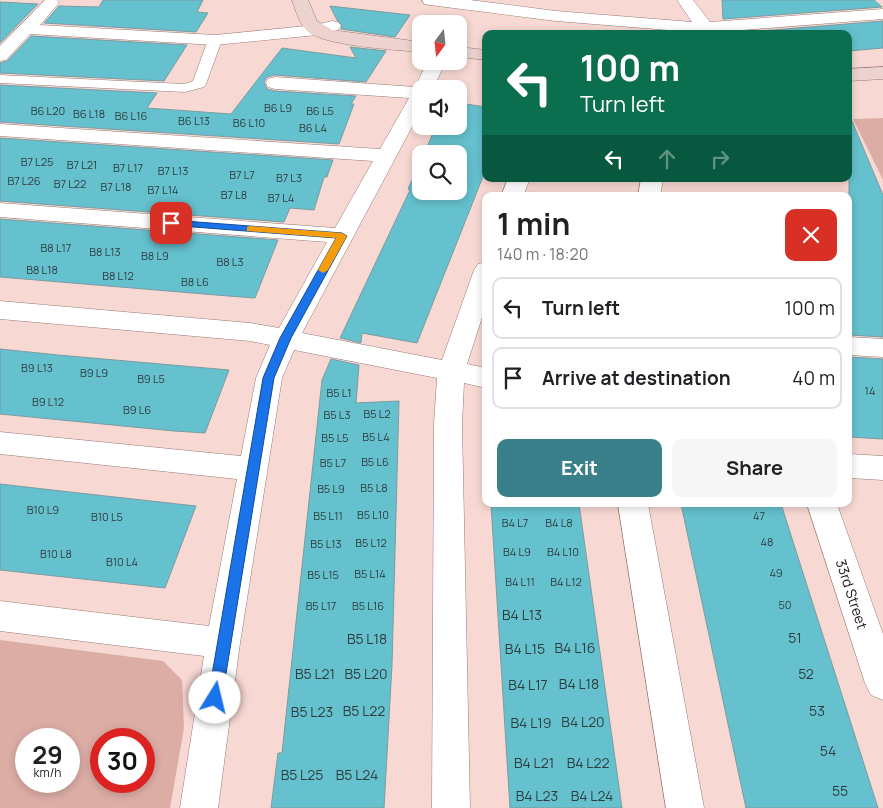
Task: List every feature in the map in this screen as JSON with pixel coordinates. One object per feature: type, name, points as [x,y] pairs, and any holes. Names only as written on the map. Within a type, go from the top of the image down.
[{"type":"street","points":[[300,0],[308,20],[337,36],[412,46]]},
{"type":"street","points":[[430,0],[553,8],[705,28],[883,14]]},
{"type":"street","points":[[685,0],[705,28]]},
{"type":"street","points":[[832,0],[847,17]]},
{"type":"street","points":[[0,56],[50,3]]},
{"type":"street","points":[[26,29],[215,40],[325,28]]},
{"type":"street","points":[[468,53],[482,55]]},
{"type":"street","points":[[852,75],[883,73]]},
{"type":"street","points":[[275,83],[412,92]]},
{"type":"street","points":[[198,808],[223,643],[269,378],[286,338],[412,109]]},
{"type":"street","points":[[0,130],[386,156]]},
{"type":"street","points":[[0,210],[342,236]]},
{"type":"street","points":[[451,808],[448,434],[450,372],[482,281]]},
{"type":"street","points":[[0,310],[250,332],[482,377]]},
{"type":"street","points":[[852,346],[883,348]]},
{"type":"street","points":[[0,443],[253,469]]},
{"type":"street","points":[[852,466],[883,468]]},
{"type":"street","points":[[634,507],[686,808]]},
{"type":"street","name":"33rd Street","points":[[823,507],[874,630],[883,683]]},
{"type":"street","points":[[0,616],[223,643]]},
{"type":"lane","points":[[0,79],[185,88],[199,84],[215,40]]},
{"type":"shaded area","points":[[883,118],[883,180],[853,119]]},
{"type":"shaded area","points":[[0,640],[163,661],[182,680],[184,728],[170,808],[0,808]]},
{"type":"building","points":[[103,0],[203,0],[197,12],[208,13],[196,32],[44,23],[59,6],[99,7]]},
{"type":"building","points":[[722,0],[874,0],[882,7],[723,19]]},
{"type":"building","points":[[0,2],[38,4],[0,43]]},
{"type":"building","points":[[330,6],[410,15],[395,37],[341,29],[342,25],[337,20]]},
{"type":"building","points":[[883,21],[883,48],[852,51],[852,30],[773,30]]},
{"type":"building","points":[[31,36],[187,45],[164,81],[0,73],[0,63],[7,61]]},
{"type":"building","points":[[350,47],[386,51],[366,82],[275,75],[267,77],[264,82],[267,89],[275,91],[356,96],[351,104],[354,104],[339,144],[0,122],[0,85],[157,93],[147,108],[231,114],[282,48],[356,58]]},
{"type":"building","points":[[467,104],[482,106],[482,179],[417,343],[362,333],[361,343],[340,338],[410,190],[408,189],[412,180],[412,200],[467,200],[467,145],[428,145],[432,135],[467,135]]},
{"type":"building","points":[[852,121],[883,195],[883,337],[852,335],[852,192],[849,192],[849,182],[852,182]]},
{"type":"building","points":[[0,138],[333,160],[327,177],[324,177],[314,210],[290,208],[284,222],[0,201]]},
{"type":"building","points":[[0,219],[278,240],[255,298],[228,296],[0,277]]},
{"type":"building","points":[[0,349],[229,370],[205,433],[174,431],[0,414]]},
{"type":"building","points":[[852,357],[883,359],[883,439],[852,437]]},
{"type":"building","points":[[331,359],[359,365],[356,403],[399,401],[392,665],[384,808],[271,808],[278,753],[282,753],[322,380]]},
{"type":"building","points":[[0,484],[196,506],[165,588],[0,570]]},
{"type":"building","points":[[491,507],[579,507],[622,808],[510,808]]},
{"type":"building","points":[[682,507],[782,507],[878,808],[746,808]]},
{"type":"slow traffic","points":[[250,229],[342,236],[323,270]]},
{"type":"route","points":[[171,223],[342,236],[286,338],[269,378],[215,698]]}]
